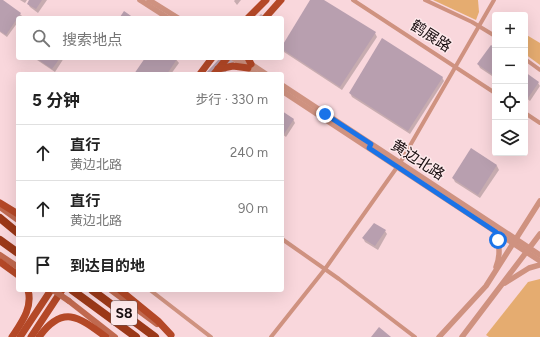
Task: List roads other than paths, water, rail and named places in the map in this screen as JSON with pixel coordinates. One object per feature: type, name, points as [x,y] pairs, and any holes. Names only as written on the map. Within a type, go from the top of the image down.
[{"type":"highway","points":[[0,218],[16,232]]},
{"type":"highway","points":[[0,222],[16,233]]},
{"type":"highway","points":[[0,240],[16,252]]},
{"type":"highway","name":"S8","points":[[75,292],[136,337]]},
{"type":"highway","name":"S8","points":[[95,292],[155,337]]},
{"type":"main road","points":[[251,16],[266,0]]},
{"type":"main road","points":[[266,16],[281,0]]},
{"type":"main road","points":[[201,72],[209,60]]},
{"type":"main road","points":[[216,71],[225,60]]},
{"type":"main road","points":[[216,71],[249,63]]},
{"type":"main road","points":[[0,203],[16,213]]},
{"type":"main road","points":[[0,207],[16,219]]},
{"type":"main road","points":[[0,256],[16,266]]},
{"type":"main road","points":[[0,262],[16,274]]},
{"type":"main road","points":[[12,337],[27,312],[30,301],[28,292]]},
{"type":"main road","points":[[20,337],[51,292]]},
{"type":"main road","points":[[55,292],[115,337]]},
{"type":"main road","points":[[31,337],[61,292]]},
{"type":"main road","points":[[114,292],[173,336]]},
{"type":"main road","points":[[123,292],[158,320],[173,336]]},
{"type":"main road","points":[[40,337],[50,323],[61,317],[68,316],[81,319],[106,337]]},
{"type":"street","points":[[140,0],[165,16]]},
{"type":"street","points":[[150,0],[175,16]]},
{"type":"street","name":"鹤展路","points":[[353,0],[492,91]]},
{"type":"street","points":[[425,0],[472,22],[492,34]]},
{"type":"street","points":[[271,337],[325,269],[399,165],[494,0]]},
{"type":"street","points":[[239,60],[249,63],[263,72]]},
{"type":"street","points":[[528,61],[540,70]]},
{"type":"street","points":[[249,63],[256,72]]},
{"type":"street","name":"黄边北路","points":[[284,86],[370,146]]},
{"type":"street","name":"黄边北路","points":[[284,92],[370,146],[515,242],[540,255]]},
{"type":"street","points":[[528,115],[540,123]]},
{"type":"street","name":"黄边北路","points":[[399,165],[496,232],[515,242]]},
{"type":"street","points":[[439,337],[486,286],[540,202]]},
{"type":"street","points":[[491,277],[499,258],[499,246],[496,232]]},
{"type":"street","points":[[462,337],[540,234]]},
{"type":"street","points":[[284,240],[325,269],[415,337]]},
{"type":"street","name":"黄边北路","points":[[528,250],[540,261]]},
{"type":"street","points":[[501,286],[529,268],[540,265]]},
{"type":"street","points":[[486,286],[495,292]]},
{"type":"street","points":[[153,292],[211,337]]}]
